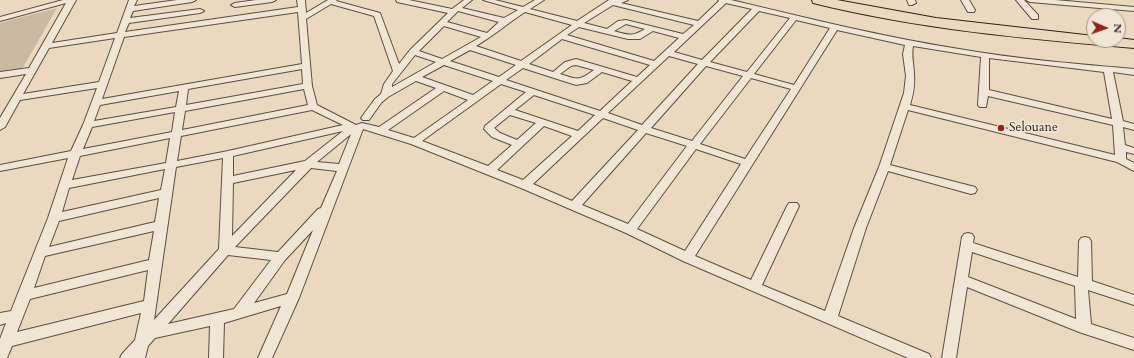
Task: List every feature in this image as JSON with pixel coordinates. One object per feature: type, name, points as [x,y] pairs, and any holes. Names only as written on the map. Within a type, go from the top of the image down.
[{"type":"highway","points":[[818,0],[878,12],[974,28],[1039,36],[1134,44]]},
{"type":"highway","points":[[840,0],[959,21],[1086,33]]},
{"type":"street","points":[[0,19],[72,0]]},
{"type":"street","points":[[0,127],[3,116],[16,98],[47,46],[72,0]]},
{"type":"street","points":[[0,358],[54,218],[131,4],[192,0]]},
{"type":"street","points":[[235,18],[235,2],[272,0]]},
{"type":"street","points":[[400,0],[505,21]]},
{"type":"street","points":[[385,95],[388,84],[413,52],[455,10],[468,0]]},
{"type":"street","points":[[487,0],[499,1],[524,10],[633,38],[650,29]]},
{"type":"street","points":[[127,358],[140,351],[151,333],[225,250],[308,164],[359,123],[385,95],[488,36],[505,21],[540,0]]},
{"type":"street","points":[[602,0],[699,24]]},
{"type":"street","points":[[415,142],[578,24],[612,2],[624,0]]},
{"type":"street","points":[[525,185],[723,0],[794,18],[909,43],[985,55],[1134,72]]},
{"type":"street","points":[[965,0],[971,10]]},
{"type":"street","points":[[1020,0],[1035,17]]},
{"type":"street","points":[[1030,0],[1134,9]]},
{"type":"street","points":[[1130,0],[1134,3]]},
{"type":"street","points":[[303,18],[331,1],[377,15],[398,72]]},
{"type":"street","points":[[47,46],[235,18],[302,4],[308,86],[313,107]]},
{"type":"street","points":[[126,21],[201,8],[198,23]]},
{"type":"street","points":[[574,206],[704,63],[757,9]]},
{"type":"street","points":[[630,230],[748,75],[794,18]]},
{"type":"street","points":[[443,22],[488,36]]},
{"type":"street","points":[[609,31],[624,22],[684,37]]},
{"type":"street","points":[[688,258],[835,27]]},
{"type":"street","points":[[561,36],[655,64]]},
{"type":"street","points":[[830,318],[860,228],[884,167],[908,93],[910,82],[908,54],[909,43]]},
{"type":"street","points":[[468,47],[576,82],[582,81],[601,69]]},
{"type":"street","points":[[413,52],[748,163]]},
{"type":"street","points":[[668,53],[796,88]]},
{"type":"street","points":[[983,105],[985,55]]},
{"type":"street","points":[[555,74],[571,62],[582,63],[639,80]]},
{"type":"street","points":[[96,103],[306,66]]},
{"type":"street","points":[[0,75],[32,70]]},
{"type":"street","points":[[1108,70],[1118,123],[1121,160]]},
{"type":"street","points":[[416,78],[475,99]]},
{"type":"street","points":[[16,98],[103,84]]},
{"type":"street","points":[[88,125],[180,110],[308,86]]},
{"type":"street","points":[[140,351],[150,305],[166,193],[184,88]]},
{"type":"street","points":[[380,130],[443,88]]},
{"type":"street","points":[[519,144],[496,135],[489,129],[490,126],[532,92]]},
{"type":"street","points":[[984,92],[1134,127]]},
{"type":"street","points":[[904,106],[1121,160],[1134,168]]},
{"type":"street","points":[[0,168],[313,107],[334,118],[359,123],[415,142],[525,185],[630,230],[688,258],[754,287],[924,358]]},
{"type":"street","points":[[508,112],[580,134]]},
{"type":"street","points":[[489,171],[543,122]]},
{"type":"street","points":[[66,185],[228,154],[359,123]]},
{"type":"street","points":[[265,358],[292,298],[359,123]]},
{"type":"street","points":[[1120,147],[1134,151]]},
{"type":"street","points":[[225,250],[228,154]]},
{"type":"street","points":[[226,181],[308,164],[343,168]]},
{"type":"street","points":[[884,167],[970,190]]},
{"type":"street","points":[[54,218],[166,193]]},
{"type":"street","points":[[239,313],[281,258],[328,205]]},
{"type":"street","points":[[754,287],[793,206]]},
{"type":"street","points":[[41,253],[161,225]]},
{"type":"street","points":[[1084,328],[1083,284],[1085,241]]},
{"type":"street","points":[[949,358],[967,242],[1083,284],[1134,300]]},
{"type":"street","points":[[225,250],[281,258]]},
{"type":"street","points":[[25,294],[155,264]]},
{"type":"street","points":[[962,280],[1084,328],[1134,344]]},
{"type":"street","points":[[151,333],[217,319],[292,298]]},
{"type":"street","points":[[7,341],[150,305]]},
{"type":"street","points":[[0,319],[16,316]]},
{"type":"street","points":[[216,358],[217,319]]},
{"type":"shaded area","points":[[57,8],[22,69],[0,72],[0,23]]},
{"type":"place","name":"Selouane","points":[[1001,128]]}]
